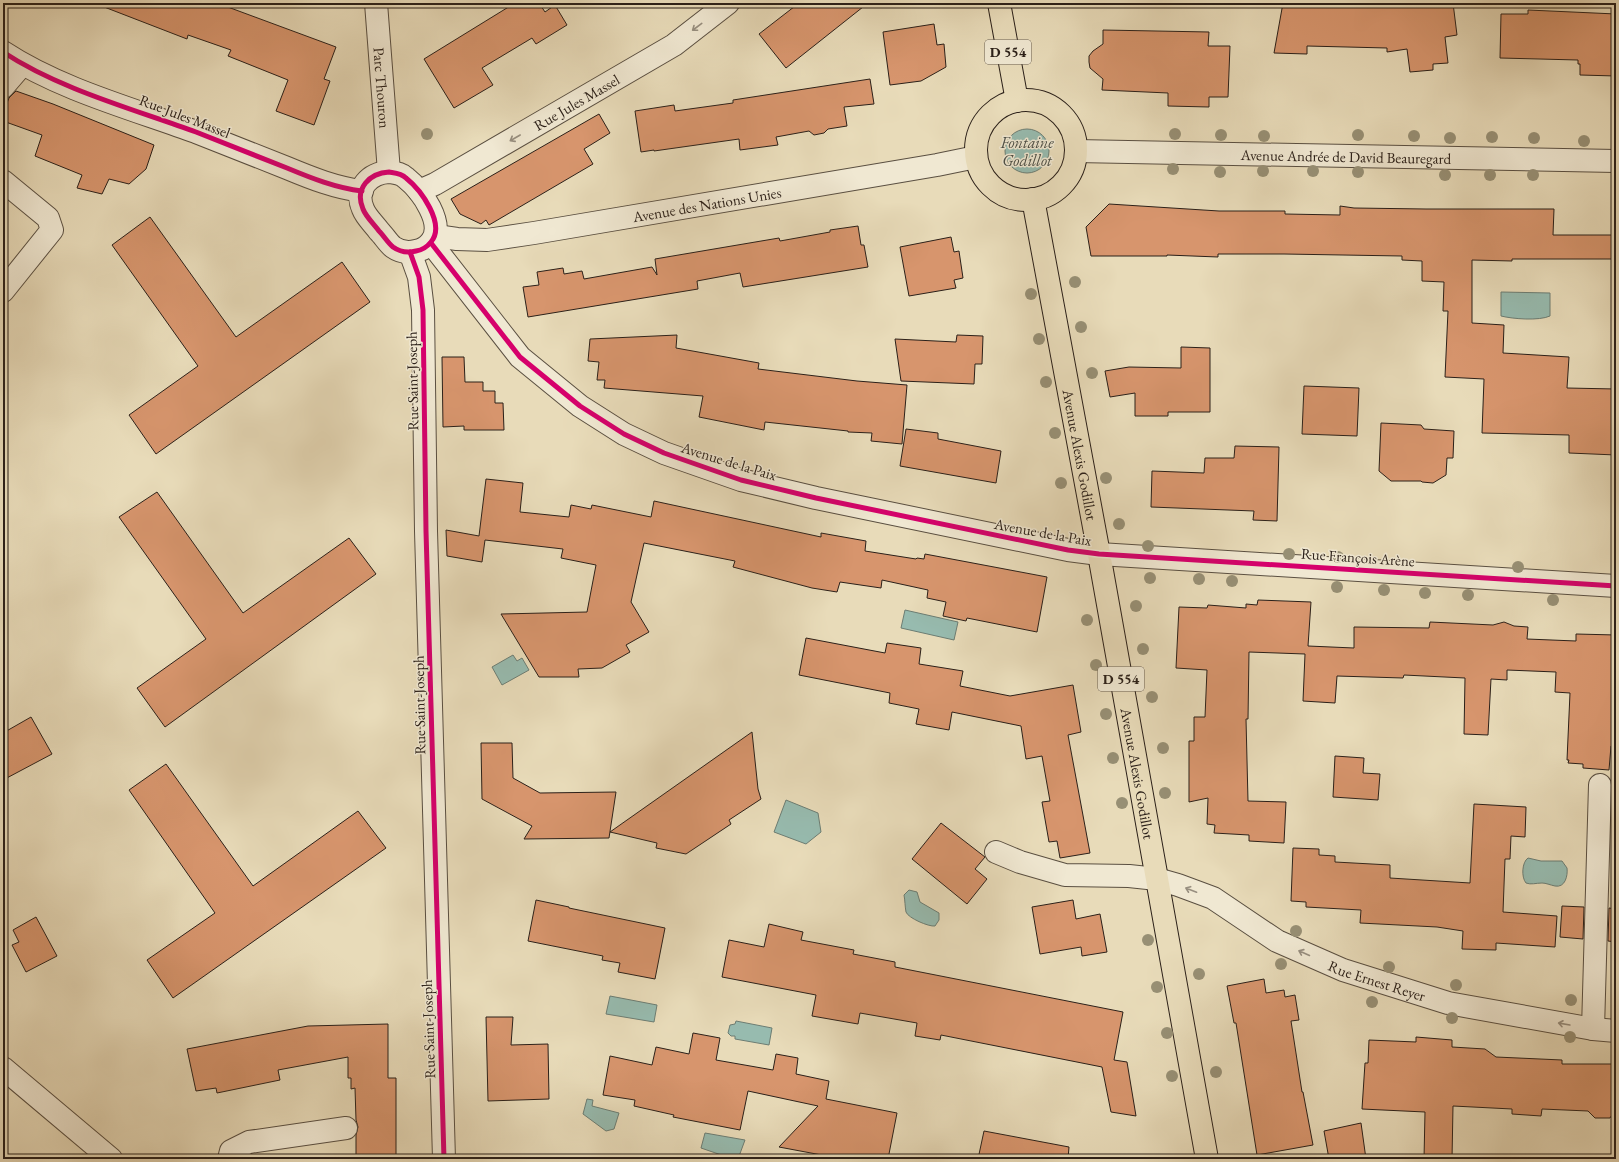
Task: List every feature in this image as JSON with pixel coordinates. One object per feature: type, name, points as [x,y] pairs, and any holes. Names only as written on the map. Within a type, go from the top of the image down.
[{"type":"main road","name":"D 554","points":[[999,3],[1017,101]]},
{"type":"main road","points":[[1017,101],[1034,101],[1046,105],[1065,118],[1073,133],[1076,151],[1074,165],[1068,178],[1059,188],[1047,195],[1033,199],[1017,199],[1002,194],[990,184],[981,172],[976,157],[977,142],[982,127],[990,115],[1002,106],[1017,101]]},
{"type":"main road","name":"Avenue Alexis Godillot","points":[[1033,199],[1099,554],[1207,1159]]},
{"type":"street","name":"Parc Thouron","points":[[376,3],[389,172]]},
{"type":"street","name":"Rue Jules Massel","points":[[419,191],[674,45],[728,3]]},
{"type":"street","name":"Rue Jules Massel","points":[[3,52],[22,65],[63,84],[197,133],[315,179],[346,189],[362,191]]},
{"type":"street","points":[[3,87],[22,65]]},
{"type":"street","name":"Avenue Andrée de David Beauregard","points":[[1076,151],[1616,161]]},
{"type":"street","name":"Avenue des Nations Unies","points":[[433,240],[487,240],[937,165],[976,157]]},
{"type":"street","points":[[379,172],[389,172],[398,173],[406,178],[419,191],[435,218],[437,227],[433,240],[425,248],[410,252],[392,246],[363,209],[361,200],[362,191],[370,177],[379,172]]},
{"type":"street","points":[[3,181],[48,218],[52,230],[3,291]]},
{"type":"street","name":"Avenue de la Paix","points":[[433,240],[520,357],[580,406],[631,437],[664,453],[741,480],[816,498],[976,532],[1068,550],[1099,554]]},
{"type":"street","name":"Rue Saint-Joseph","points":[[410,252],[419,277],[423,310],[426,531],[444,1159]]},
{"type":"street","name":"Rue François Arène","points":[[1099,554],[1616,586]]},
{"type":"street","points":[[1593,1029],[1600,785]]},
{"type":"street","name":"Rue Ernest Reyer","points":[[996,852],[1020,862],[1065,875],[1129,876],[1157,879],[1178,885],[1213,898],[1277,941],[1343,970],[1448,1003],[1593,1029],[1616,1031]]},
{"type":"street","points":[[3,1068],[111,1159]]},
{"type":"street","points":[[228,1159],[231,1151],[249,1142],[346,1128]]},
{"type":"water","name":"Fontaine Godillot","points":[[1023,129],[1031,129],[1043,135],[1049,147],[1049,155],[1043,167],[1031,173],[1023,173],[1011,167],[1005,155],[1005,147],[1011,135]]},
{"type":"water","points":[[1501,292],[1550,293],[1550,316],[1539,319],[1526,319],[1501,316]]},
{"type":"water","points":[[905,610],[958,622],[954,640],[901,628]]},
{"type":"water","points":[[513,655],[517,661],[522,658],[529,670],[502,685],[492,667]]},
{"type":"water","points":[[786,800],[818,813],[821,832],[806,844],[774,832]]},
{"type":"water","points":[[1528,858],[1541,861],[1562,861],[1567,868],[1565,881],[1558,886],[1544,883],[1526,883],[1523,877],[1523,870],[1524,863]]},
{"type":"water","points":[[909,890],[917,892],[920,902],[939,913],[939,920],[935,926],[919,922],[906,912],[904,895]]},
{"type":"water","points":[[610,996],[657,1005],[654,1022],[606,1014]]},
{"type":"water","points":[[736,1021],[772,1028],[769,1045],[735,1039],[735,1036],[731,1036],[728,1033],[730,1025],[735,1024]]},
{"type":"water","points":[[587,1099],[593,1100],[592,1106],[619,1113],[614,1129],[606,1131],[583,1114]]},
{"type":"water","points":[[705,1133],[745,1140],[738,1159],[733,1159],[701,1148]]},
{"type":"building","points":[[100,3],[217,3],[336,47],[324,79],[330,81],[314,125],[276,111],[288,80],[228,56],[231,50],[188,35],[187,39],[99,5]]},
{"type":"building","points":[[515,3],[539,3],[545,12],[555,5],[567,25],[536,44],[532,38],[482,68],[493,85],[454,108],[424,59]]},
{"type":"building","points":[[799,3],[868,3],[786,68],[759,34]]},
{"type":"building","points":[[1283,3],[1453,3],[1457,35],[1445,37],[1448,63],[1433,64],[1433,70],[1410,72],[1407,49],[1387,52],[1387,48],[1307,46],[1307,54],[1274,53]]},
{"type":"building","points":[[1528,10],[1616,14],[1616,76],[1580,75],[1580,64],[1578,64],[1578,60],[1500,58],[1501,14],[1528,14]]},
{"type":"building","points":[[934,24],[937,45],[944,44],[946,67],[921,81],[890,85],[883,32]]},
{"type":"building","points":[[1103,30],[1209,32],[1208,46],[1230,46],[1228,97],[1209,97],[1209,107],[1168,106],[1168,93],[1102,90],[1103,79],[1090,68],[1089,56],[1103,44]]},
{"type":"building","points":[[870,79],[874,104],[844,107],[847,126],[828,129],[824,133],[814,135],[809,131],[776,137],[778,145],[740,150],[739,139],[641,152],[635,111],[674,105],[675,111],[733,103],[733,100]]},
{"type":"building","points":[[16,91],[53,104],[154,145],[146,169],[129,184],[109,179],[102,194],[77,188],[82,175],[35,156],[42,135],[3,121],[3,113],[9,98]]},
{"type":"building","points":[[599,114],[610,133],[584,149],[593,164],[489,225],[486,220],[481,224],[460,214],[451,199]]},
{"type":"building","points":[[1109,204],[1219,211],[1285,211],[1285,214],[1340,215],[1340,206],[1354,208],[1554,209],[1553,235],[1616,235],[1616,259],[1512,259],[1512,261],[1472,260],[1472,323],[1504,325],[1503,353],[1569,357],[1567,388],[1616,389],[1616,455],[1569,453],[1569,435],[1482,433],[1484,379],[1445,377],[1448,311],[1443,311],[1444,282],[1422,281],[1422,261],[1402,260],[1402,256],[1284,254],[1218,254],[1218,257],[1167,255],[1091,256],[1086,227]]},
{"type":"building","points":[[150,217],[236,337],[342,262],[370,302],[156,454],[129,415],[198,366],[112,245]]},
{"type":"building","points":[[858,226],[861,245],[864,245],[868,267],[743,287],[740,273],[697,281],[698,289],[528,317],[523,287],[539,285],[537,272],[563,268],[564,274],[582,271],[584,279],[652,267],[657,275],[655,259],[779,238],[780,241],[830,232],[830,230]]},
{"type":"building","points":[[951,237],[954,252],[959,251],[963,278],[954,280],[956,288],[909,296],[900,247]]},
{"type":"building","points":[[677,335],[676,348],[759,363],[758,369],[857,381],[907,385],[902,444],[871,441],[872,433],[848,432],[765,422],[764,430],[699,417],[703,396],[604,388],[605,380],[597,380],[599,362],[588,361],[590,339]]},
{"type":"building","points":[[957,335],[983,336],[982,364],[975,364],[974,384],[901,381],[895,339],[956,342]]},
{"type":"building","points":[[1181,347],[1210,348],[1210,412],[1168,412],[1168,416],[1135,416],[1135,393],[1110,397],[1105,371],[1129,367],[1181,368]]},
{"type":"building","points":[[442,357],[464,357],[465,382],[483,382],[483,391],[495,391],[495,403],[503,403],[504,430],[464,430],[464,426],[443,427]]},
{"type":"building","points":[[1304,386],[1359,388],[1357,436],[1302,434]]},
{"type":"building","points":[[1381,423],[1421,425],[1424,429],[1454,431],[1453,458],[1447,458],[1446,475],[1433,483],[1421,481],[1391,481],[1379,471]]},
{"type":"building","points":[[906,429],[938,433],[938,439],[1001,451],[996,483],[900,466]]},
{"type":"building","points":[[1235,446],[1279,447],[1277,521],[1253,520],[1254,511],[1151,507],[1152,471],[1204,473],[1205,458],[1234,458]]},
{"type":"building","points":[[486,479],[523,483],[520,512],[569,517],[571,505],[591,509],[592,505],[651,517],[654,501],[821,537],[821,533],[866,541],[865,551],[916,559],[924,559],[925,554],[1047,577],[1037,632],[967,618],[966,621],[943,616],[946,602],[927,598],[928,590],[882,580],[881,588],[840,582],[837,592],[812,588],[733,567],[735,561],[644,543],[631,602],[649,632],[626,645],[630,652],[602,668],[578,669],[579,677],[539,677],[501,614],[587,612],[596,565],[561,558],[563,549],[485,540],[482,562],[447,556],[446,530],[479,536]]},
{"type":"building","points":[[157,492],[243,613],[349,538],[376,574],[165,727],[137,688],[206,639],[119,517]]},
{"type":"building","points":[[1258,600],[1311,602],[1308,646],[1354,648],[1354,627],[1429,628],[1430,622],[1493,625],[1504,622],[1514,626],[1528,627],[1527,639],[1576,641],[1576,634],[1616,635],[1616,743],[1615,746],[1611,746],[1609,770],[1583,768],[1583,764],[1568,763],[1570,693],[1555,692],[1556,672],[1507,670],[1507,680],[1491,679],[1488,735],[1464,734],[1465,678],[1404,675],[1403,678],[1337,676],[1335,703],[1303,701],[1305,654],[1249,652],[1248,719],[1246,719],[1248,801],[1286,802],[1284,843],[1249,841],[1249,835],[1214,833],[1215,825],[1207,824],[1208,798],[1189,802],[1189,741],[1194,741],[1194,717],[1205,717],[1207,670],[1176,668],[1179,607],[1207,608],[1208,605],[1246,608],[1246,604],[1257,605]]},
{"type":"building","points":[[806,638],[885,653],[887,643],[921,648],[919,664],[963,671],[960,686],[1010,696],[1073,685],[1081,732],[1068,735],[1090,853],[1060,858],[1057,841],[1049,842],[1042,802],[1050,801],[1042,756],[1026,759],[1021,726],[952,712],[949,730],[916,724],[919,709],[889,703],[890,693],[799,675]]},
{"type":"building","points":[[31,717],[52,754],[3,780],[3,733]]},
{"type":"building","points":[[752,732],[758,789],[761,799],[729,820],[731,824],[686,854],[656,848],[657,843],[610,832]]},
{"type":"building","points":[[481,743],[512,743],[513,778],[540,793],[616,792],[609,838],[524,839],[532,826],[482,799]]},
{"type":"building","points":[[1335,756],[1364,758],[1363,773],[1380,774],[1378,800],[1333,797]]},
{"type":"building","points":[[166,764],[253,886],[358,811],[386,848],[173,998],[147,960],[215,913],[129,790]]},
{"type":"building","points":[[1474,804],[1526,807],[1525,837],[1511,836],[1510,859],[1505,859],[1503,912],[1557,916],[1555,947],[1496,943],[1496,950],[1462,949],[1463,931],[1437,927],[1360,923],[1361,910],[1306,907],[1306,902],[1291,901],[1293,848],[1319,849],[1319,855],[1335,856],[1335,862],[1390,865],[1390,878],[1470,883]]},
{"type":"building","points":[[941,823],[985,857],[975,869],[987,879],[967,904],[912,859]]},
{"type":"building","points":[[536,900],[665,928],[655,979],[618,972],[620,963],[602,960],[603,956],[528,941]]},
{"type":"building","points":[[1073,900],[1076,919],[1100,914],[1107,952],[1082,956],[1081,947],[1040,954],[1032,907]]},
{"type":"building","points":[[1562,906],[1584,907],[1583,939],[1560,937]]},
{"type":"building","points":[[1609,908],[1616,909],[1616,942],[1608,941]]},
{"type":"building","points":[[36,917],[57,956],[26,972],[12,945],[19,942],[13,930]]},
{"type":"building","points":[[769,924],[803,932],[801,940],[854,950],[853,954],[895,962],[895,967],[1123,1012],[1114,1060],[1127,1062],[1136,1116],[1111,1112],[1102,1067],[941,1035],[940,1040],[915,1036],[917,1023],[860,1013],[858,1024],[812,1016],[816,995],[722,977],[729,940],[764,947]]},
{"type":"building","points":[[1264,979],[1266,993],[1284,990],[1285,997],[1295,995],[1299,1020],[1291,1021],[1302,1092],[1313,1145],[1257,1155],[1236,1023],[1234,1023],[1227,986]]},
{"type":"building","points":[[486,1017],[513,1017],[511,1045],[548,1044],[549,1099],[488,1101]]},
{"type":"building","points":[[388,1024],[388,1078],[396,1078],[396,1159],[356,1159],[356,1135],[358,1127],[356,1120],[355,1088],[351,1089],[351,1078],[348,1078],[348,1057],[278,1070],[280,1080],[217,1093],[216,1088],[196,1091],[187,1049],[308,1026]]},
{"type":"building","points":[[693,1033],[720,1038],[716,1060],[773,1070],[776,1054],[798,1058],[796,1074],[829,1081],[826,1099],[897,1113],[888,1159],[843,1159],[779,1147],[818,1106],[748,1091],[740,1130],[673,1117],[674,1115],[634,1106],[635,1100],[603,1095],[610,1056],[652,1065],[656,1047],[689,1054]]},
{"type":"building","points":[[1416,1037],[1452,1040],[1452,1047],[1485,1049],[1496,1057],[1562,1060],[1562,1064],[1615,1064],[1616,1108],[1610,1118],[1595,1118],[1588,1111],[1542,1109],[1541,1116],[1512,1114],[1512,1109],[1453,1106],[1452,1159],[1424,1159],[1425,1112],[1362,1109],[1365,1063],[1368,1063],[1369,1040],[1416,1042]]},
{"type":"building","points":[[1361,1123],[1366,1159],[1329,1159],[1324,1131]]},
{"type":"building","points":[[984,1131],[1069,1147],[1068,1159],[978,1159]]},
{"type":"cycle path","points":[[3,52],[25,65],[72,88],[196,132],[314,179],[343,188],[362,191]]},
{"type":"cycle path","points":[[389,172],[400,174],[412,183],[430,208],[434,217],[436,226],[435,235],[431,242],[423,249],[407,252],[393,247],[364,212],[361,201],[362,188],[376,175],[389,172]]},
{"type":"cycle path","points":[[431,243],[520,357],[580,406],[624,434],[664,453],[741,480],[816,498],[1068,550],[1099,554],[1616,586]]},
{"type":"cycle path","points":[[410,252],[419,277],[423,310],[426,531],[444,1159]]}]
